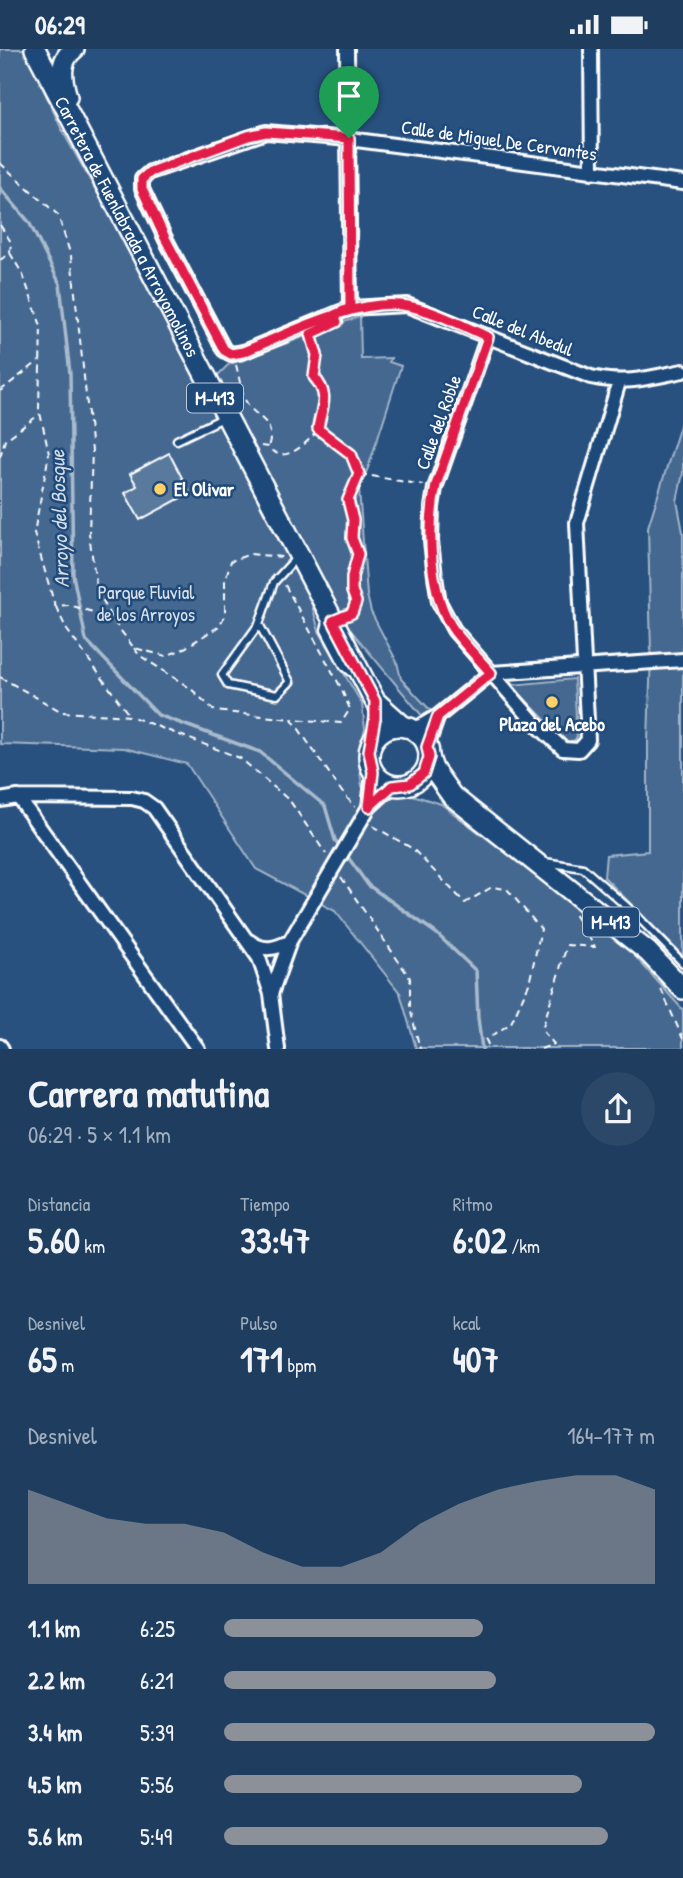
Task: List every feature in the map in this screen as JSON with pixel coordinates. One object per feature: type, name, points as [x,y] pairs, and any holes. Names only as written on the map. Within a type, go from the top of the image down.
[{"type":"main road","name":"Carretera de Fuenlabrada a Arroyomolinos","points":[[34,49],[74,121],[296,558],[371,692],[409,729]]},
{"type":"main road","points":[[74,49],[68,53],[61,76],[74,121]]},
{"type":"main road","points":[[371,692],[375,718],[369,751],[373,772]]},
{"type":"main road","points":[[369,751],[377,735],[394,727],[409,729]]},
{"type":"main road","name":"M-413","points":[[409,729],[428,752],[433,769],[452,796],[648,952],[683,989]]},
{"type":"main road","points":[[401,785],[424,773],[428,752]]},
{"type":"main road","name":"M-413","points":[[373,772],[384,783],[452,796]]},
{"type":"street","points":[[231,354],[243,352],[350,308],[347,49]]},
{"type":"street","points":[[591,49],[592,172]]},
{"type":"street","name":"Calle de Miguel De Cervantes","points":[[231,354],[224,350],[142,189],[142,179],[150,172],[266,132],[349,138],[683,183]]},
{"type":"street","name":"Calle del Abedul","points":[[350,308],[407,305],[591,377],[619,382],[683,372]]},
{"type":"street","name":"Calle del Roble","points":[[488,337],[435,488],[432,541],[439,601],[454,630],[491,673]]},
{"type":"street","points":[[491,673],[535,723],[563,749],[579,750],[588,740],[577,523],[619,382]]},
{"type":"street","points":[[409,729],[438,716],[491,673],[683,660]]},
{"type":"street","points":[[428,752],[438,716]]},
{"type":"street","points":[[271,994],[290,941],[362,808],[373,772]]},
{"type":"street","points":[[362,808],[401,785]]},
{"type":"street","points":[[0,800],[18,797],[132,798],[144,801],[154,808],[259,958],[271,994],[278,1048]]},
{"type":"street","points":[[18,797],[198,1048]]},
{"type":"street","points":[[246,939],[256,947],[264,949],[279,947],[290,941]]},
{"type":"lane","points":[[177,440],[225,417]]},
{"type":"lane","points":[[259,624],[290,682],[277,695],[228,685],[222,675],[259,624],[280,575],[296,558]]},
{"type":"lane","points":[[534,860],[583,868],[634,913],[683,963]]},
{"type":"path","points":[[0,163],[58,215],[71,257],[92,451],[89,533],[96,585],[111,618],[139,655],[190,688],[215,711],[341,723],[350,709],[341,686],[280,575]]},
{"type":"path","points":[[0,225],[11,242],[10,253],[23,275],[41,326],[40,413],[50,454],[34,533],[55,606],[67,630],[130,716]]},
{"type":"path","points":[[0,260],[10,253]]},
{"type":"path","points":[[260,446],[281,454],[290,453],[303,446],[318,429],[325,397],[324,388],[314,377],[317,355],[311,334]]},
{"type":"path","points":[[231,354],[243,396],[250,409],[268,424],[272,435],[268,447]]},
{"type":"path","points":[[0,391],[40,360]]},
{"type":"path","points":[[0,457],[5,440],[40,413]]},
{"type":"path","points":[[318,429],[351,454],[359,474],[348,500],[353,520],[352,538],[358,554],[352,577],[352,591],[356,602],[352,613],[331,617]]},
{"type":"path","points":[[359,474],[435,488]]},
{"type":"path","points":[[134,648],[166,656],[218,628],[225,616],[225,580],[231,561],[250,554],[296,558]]},
{"type":"path","points":[[55,606],[69,605],[111,618]]},
{"type":"path","points":[[0,677],[62,712],[130,716],[240,758],[290,801],[327,856]]},
{"type":"path","points":[[292,719],[342,792],[362,808]]},
{"type":"path","points":[[370,825],[413,849],[466,903],[492,887],[508,889],[541,929],[529,984],[511,1023],[486,1040],[490,1048]]},
{"type":"path","points":[[335,867],[410,978],[410,1008],[420,1048]]},
{"type":"path","points":[[557,1048],[542,1030],[568,945],[595,947],[571,908],[575,893]]},
{"type":"path","points":[[658,980],[664,1002],[683,1039]]},
{"type":"path","points":[[541,1048],[554,1044]]},
{"type":"green space","name":"Parque Fluvial de los Arroyos","points":[[0,49],[25,49],[62,130],[122,237],[279,541],[308,591],[319,631],[362,704],[365,729],[358,757],[362,786],[387,800],[403,792],[441,804],[575,905],[634,955],[683,1010],[683,1048],[416,1048],[400,993],[335,911],[256,869],[187,764],[124,748],[0,744]]},
{"type":"green space","points":[[360,316],[361,359],[391,358],[389,362],[401,366],[359,489],[367,595],[371,612],[397,662],[401,679],[432,712],[423,717],[348,627],[217,376],[228,365]]},
{"type":"green space","points":[[683,416],[683,473],[677,501],[683,532],[683,956],[604,877],[606,855],[648,851],[651,653],[648,527]]},
{"type":"green space","name":"Plaza del Acebo","points":[[574,679],[577,736],[569,742],[511,685]]},
{"type":"building","name":"El Olivar","points":[[169,453],[190,493],[140,520],[125,493],[137,486],[130,474]]},
{"type":"waterway","name":"Arroyo del Bosque","points":[[0,188],[29,222],[60,284],[70,374],[73,575],[86,640],[158,715],[260,752],[325,806],[335,840],[341,847]]},
{"type":"waterway","name":"Arroyo del Bosque","points":[[345,853],[368,885],[436,933],[476,971],[482,1049]]},
{"type":"place","name":"El Olivar","points":[[160,489]]},
{"type":"place","name":"Plaza del Acebo","points":[[552,702]]},
{"type":"route","points":[[349,138],[285,132],[248,136],[150,172],[142,179],[142,189],[224,350],[231,354],[243,352],[350,308],[407,305],[488,337],[436,485],[432,507],[432,541],[439,601],[454,630],[491,673],[438,716],[427,747],[428,765],[418,780],[404,786],[392,786],[369,807],[373,772],[369,751],[375,701],[333,621],[352,613],[356,602],[352,591],[352,577],[358,554],[352,538],[353,520],[348,500],[359,474],[351,454],[318,429],[325,397],[324,388],[314,377],[318,363],[311,334],[337,322],[334,315],[350,308],[349,138]]}]
